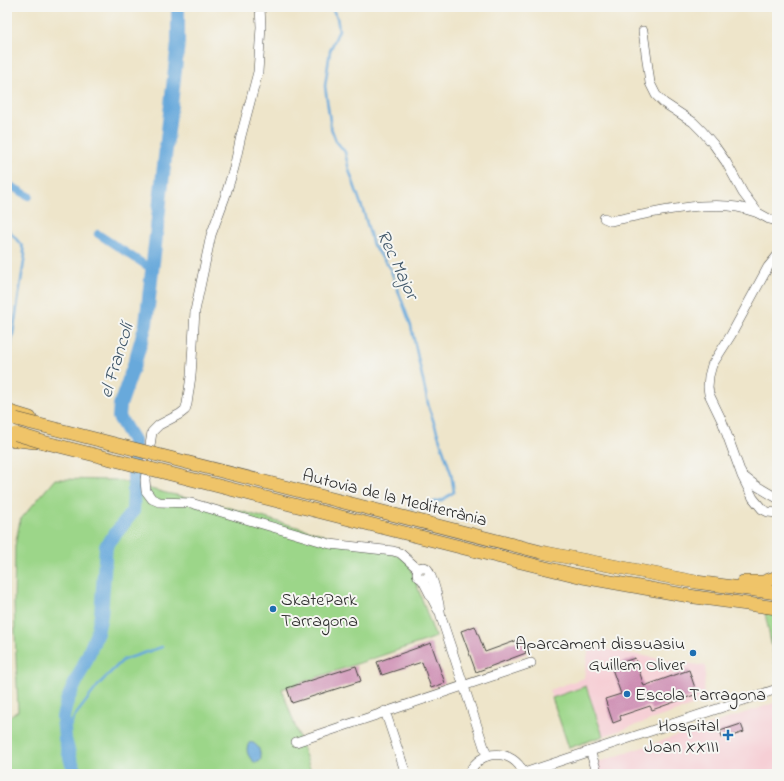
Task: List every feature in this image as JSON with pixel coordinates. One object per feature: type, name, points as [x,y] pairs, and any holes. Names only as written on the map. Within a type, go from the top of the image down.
[{"type":"highway","name":"Autovia de la Mediterrània","points":[[12,415],[46,426],[154,454],[541,552],[696,582],[777,593]]},
{"type":"highway","name":"Autovia de la Mediterrània","points":[[11,437],[43,442],[492,556],[584,577],[695,597],[777,608]]},
{"type":"highway","points":[[638,571],[697,576],[738,582],[763,582],[777,577]]},
{"type":"street","points":[[260,7],[261,27],[258,72],[234,168],[210,235],[195,311],[191,376],[187,404],[185,410],[159,425],[152,432],[145,480],[146,492],[148,496],[158,502],[191,503],[330,544],[400,553],[418,568],[417,575],[426,576],[487,756]]},
{"type":"street","points":[[643,30],[650,83],[656,95],[664,103],[692,122],[702,131],[726,162],[743,193],[758,213]]},
{"type":"street","points":[[604,218],[611,221],[673,210],[718,206],[737,207],[758,213],[769,219],[777,221]]},
{"type":"street","points":[[777,256],[768,267],[731,336],[712,365],[708,386],[709,394],[722,421],[742,476],[758,506],[768,512],[777,513]]},
{"type":"street","points":[[742,476],[777,498]]},
{"type":"street","points":[[296,742],[531,663]]},
{"type":"street","points":[[469,774],[474,764],[487,756],[501,754],[509,757],[519,765],[524,774],[777,689]]},
{"type":"street","points":[[385,712],[406,774]]},
{"type":"street","points":[[590,751],[598,774]]},
{"type":"shaded area","name":"Escola Tarragona","points":[[589,646],[706,666],[703,702],[569,748],[549,690],[584,678]]},
{"type":"shaded area","name":"Hospital Joan XXIII","points":[[777,702],[777,774],[593,774],[590,765]]},
{"type":"green space","points":[[55,479],[116,480],[166,493],[201,500],[400,556],[408,560],[435,636],[434,638],[282,689],[312,774],[7,774],[7,718],[18,711],[14,603],[15,546],[20,520]]},
{"type":"green space","points":[[765,613],[777,615],[777,673]]},
{"type":"green space","points":[[586,686],[603,736],[569,748],[552,698]]},
{"type":"water","points":[[250,742],[255,744],[258,748],[261,759],[259,762],[254,762],[250,758],[247,747]]},
{"type":"building","points":[[475,626],[485,652],[521,639],[526,653],[476,672],[461,631]]},
{"type":"building","points":[[431,643],[445,683],[431,688],[422,662],[382,675],[377,662]]},
{"type":"building","points":[[635,658],[644,686],[689,670],[697,694],[652,710],[650,706],[620,716],[621,720],[613,723],[605,699],[621,694],[611,666]]},
{"type":"building","points":[[356,666],[361,681],[292,703],[287,688]]},
{"type":"building","points":[[741,724],[744,732],[723,739],[720,731]]},
{"type":"waterway","name":"el Francolí","points":[[77,774],[71,761],[65,739],[63,717],[67,701],[97,633],[101,615],[106,546],[133,511],[134,442],[119,417],[120,405],[146,324],[178,43],[178,7]]},
{"type":"waterway","name":"Rec Major","points":[[331,7],[337,17],[339,30],[330,51],[325,86],[331,128],[336,141],[345,152],[349,170],[373,245],[390,268],[411,326],[429,408],[451,473],[454,492],[442,500],[412,508]]},
{"type":"waterway","points":[[7,184],[29,196]]},
{"type":"waterway","points":[[7,228],[22,246],[25,255],[10,353],[7,357]]},
{"type":"waterway","points":[[98,234],[153,270]]},
{"type":"waterway","name":"Rec Major","points":[[65,739],[74,717],[100,683],[123,660],[162,647]]},
{"type":"place","name":"SkatePark Tarragona","points":[[273,609]]},
{"type":"place","name":"Aparcament dissuasiu Guillem Oliver","points":[[693,653]]},
{"type":"place","name":"Escola Tarragona","points":[[627,694]]},
{"type":"place","name":"Hospital Joan XXIII","points":[[728,735]]}]
